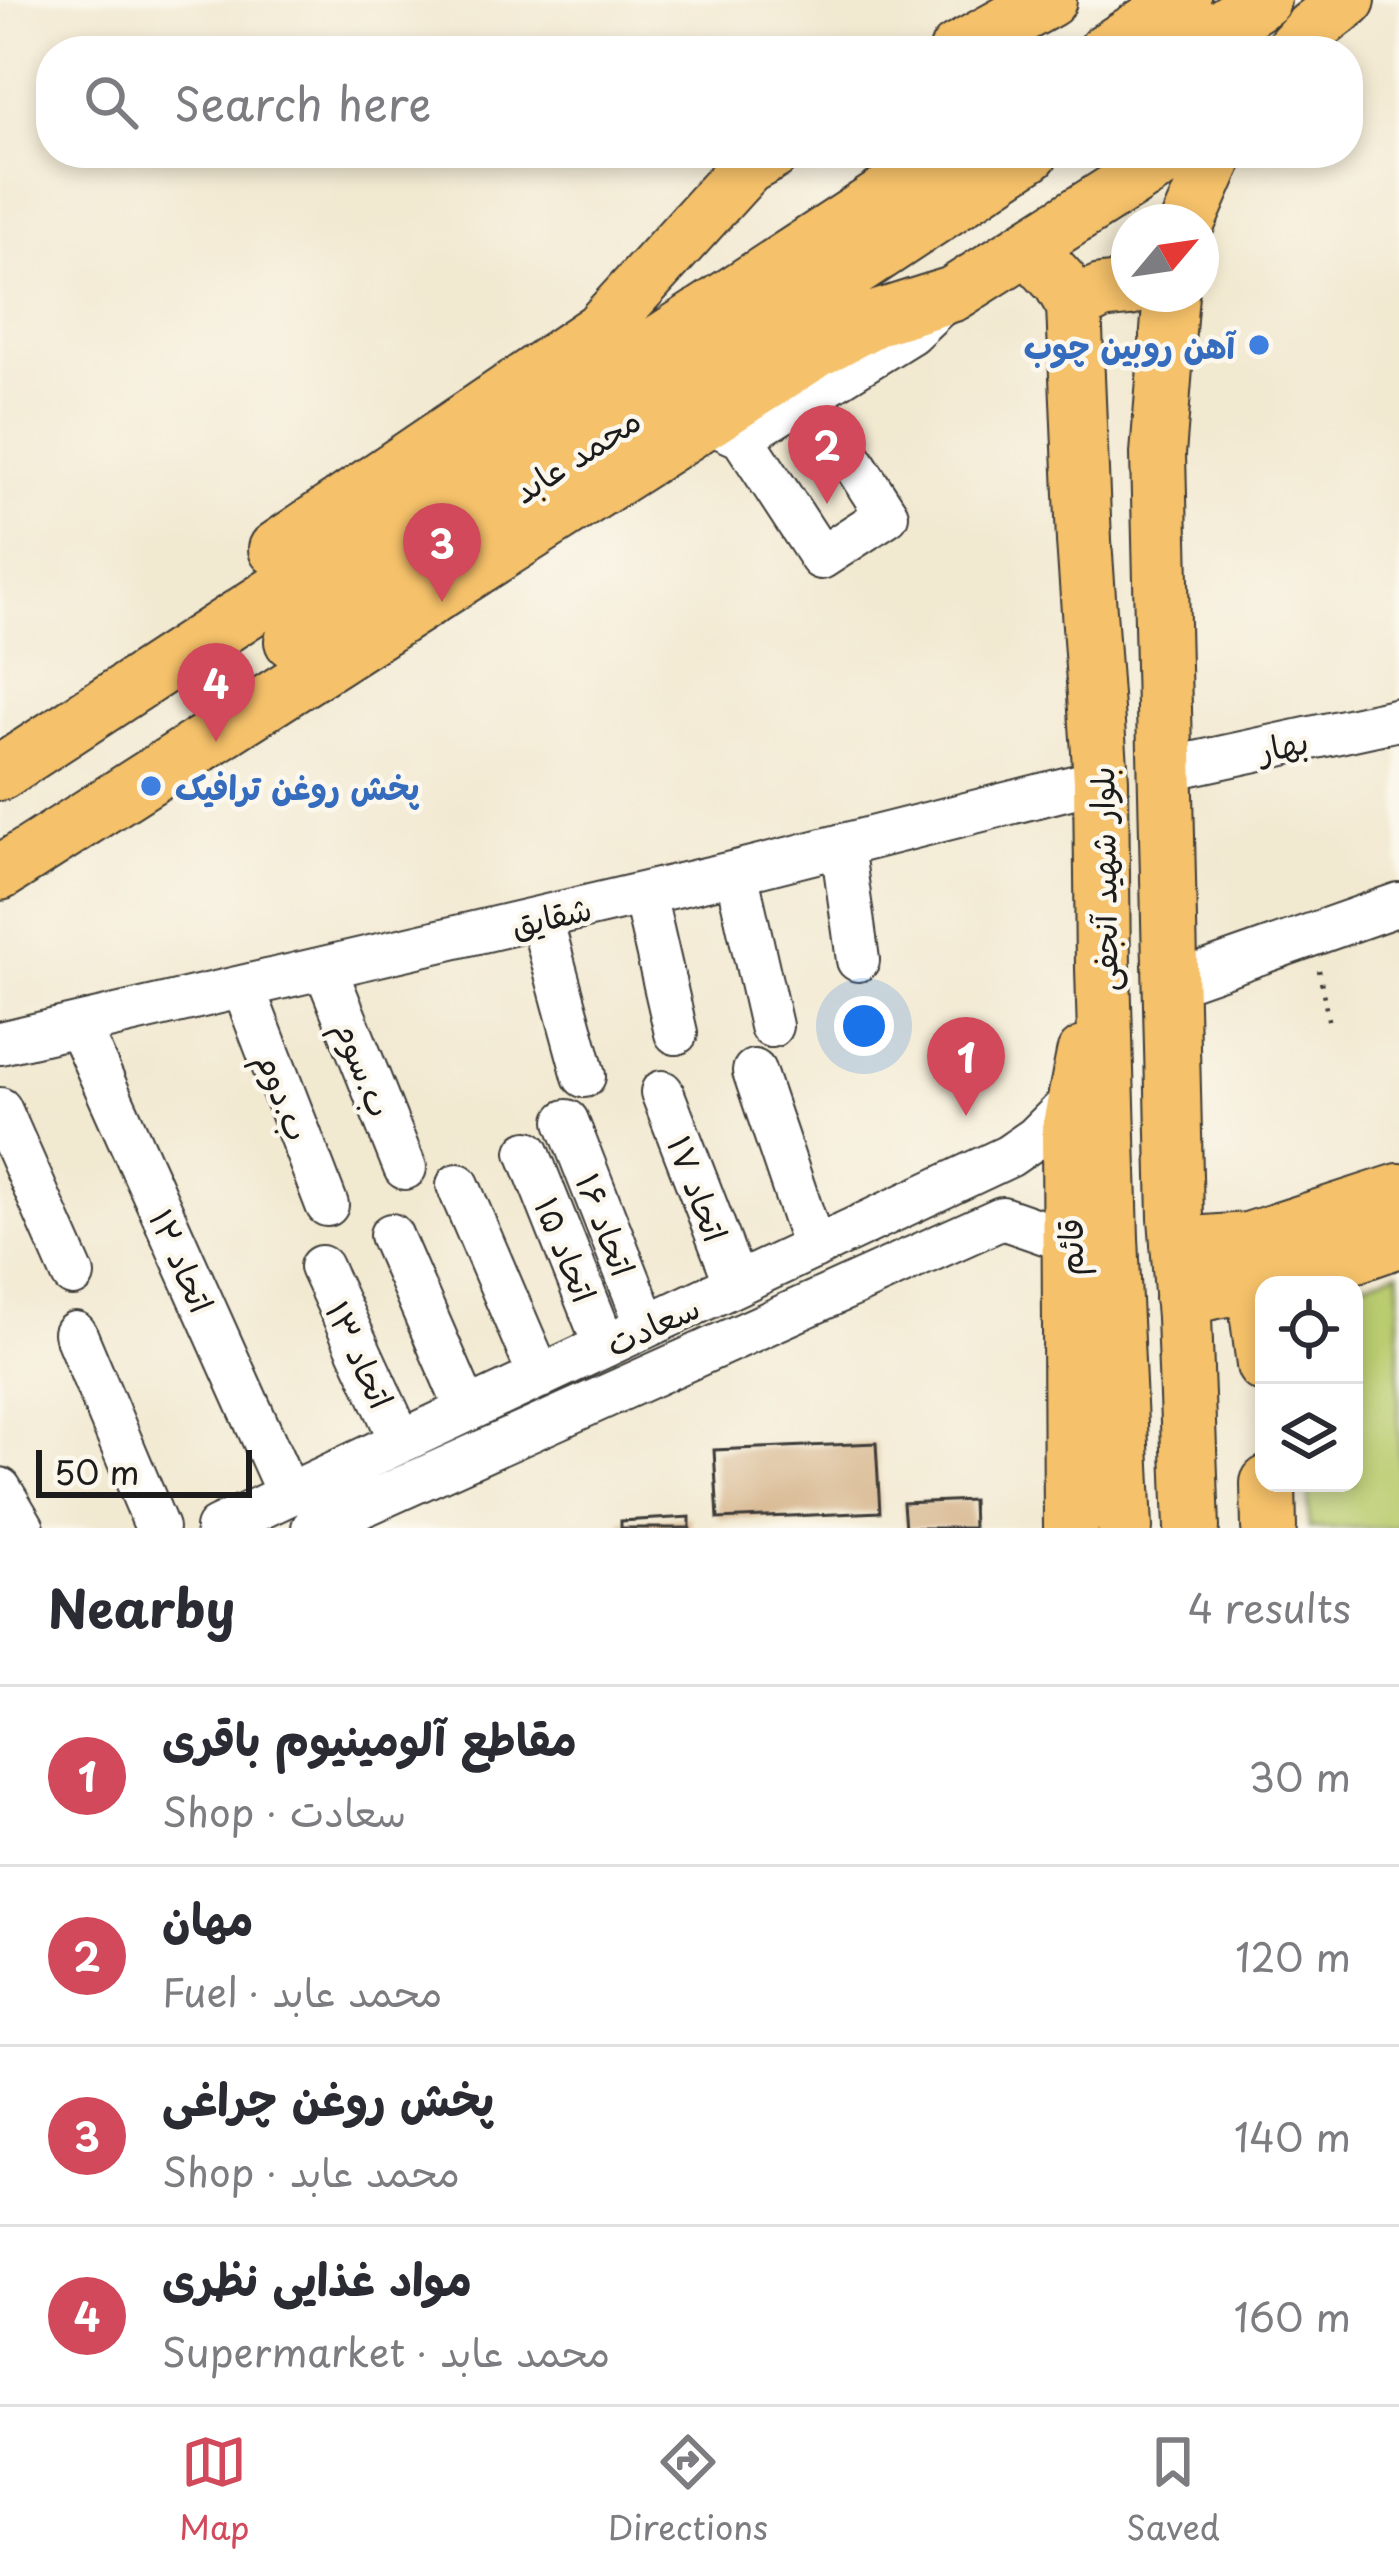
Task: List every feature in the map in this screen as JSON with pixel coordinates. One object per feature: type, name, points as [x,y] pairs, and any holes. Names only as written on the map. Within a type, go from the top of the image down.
[{"type":"main road","points":[[984,36],[1049,0]]},
{"type":"main road","points":[[1128,36],[1183,0]]},
{"type":"main road","points":[[1208,36],[1263,0]]},
{"type":"main road","points":[[1305,36],[1348,0]]},
{"type":"main road","points":[[0,735],[600,328],[746,168]]},
{"type":"main road","name":"محمد عابد","points":[[0,773],[926,168]]},
{"type":"main road","name":"محمد عابد","points":[[0,834],[1008,168]]},
{"type":"main road","points":[[0,873],[723,428],[817,350],[878,318],[952,294],[1152,168]]},
{"type":"main road","points":[[1196,204],[1211,168]]},
{"type":"main road","points":[[1028,247],[1060,282],[1074,306],[1101,292],[1111,293]]},
{"type":"main road","name":"بلوار شهید آنجفی","points":[[1074,306],[1101,780],[1113,1287],[1125,1528]]},
{"type":"main road","name":"بلوار شهید آنجفی","points":[[1153,312],[1178,1245],[1192,1528]]},
{"type":"main road","name":"قائم","points":[[1071,1528],[1069,1130],[1103,969]]},
{"type":"main road","points":[[1178,1245],[1301,1274],[1392,1218]]},
{"type":"main road","points":[[1182,1298],[1252,1262]]},
{"type":"main road","points":[[1252,1262],[1255,1288]]},
{"type":"main road","points":[[1268,1492],[1269,1528]]},
{"type":"street","points":[[810,395],[887,515],[821,558],[723,428],[810,395],[910,333],[952,294]]},
{"type":"street","name":"بهار","points":[[1168,769],[1399,719]]},
{"type":"street","name":"شقایق","points":[[0,1043],[644,894],[1101,780]]},
{"type":"street","points":[[842,845],[858,960]]},
{"type":"street","points":[[736,872],[771,1026]]},
{"type":"street","points":[[644,894],[676,1033]]},
{"type":"street","points":[[1172,984],[1399,904]]},
{"type":"street","points":[[541,918],[584,1076]]},
{"type":"street","name":"ب.سوم","points":[[325,968],[405,1168]]},
{"type":"street","name":"ب.دوم","points":[[243,987],[327,1205]]},
{"type":"street","name":"اتحاد ۱۲","points":[[78,1025],[301,1511]]},
{"type":"street","points":[[754,1071],[814,1247]]},
{"type":"street","name":"اتحاد ۱۷","points":[[662,1093],[736,1284]]},
{"type":"street","name":"سعادت","points":[[301,1511],[401,1442],[1010,1156],[1074,1100]]},
{"type":"street","points":[[0,1109],[73,1275]]},
{"type":"street","name":"اتحاد ۱۶","points":[[566,1121],[646,1326]]},
{"type":"street","name":"اتحاد ۱۵","points":[[528,1152],[605,1346]]},
{"type":"street","points":[[983,1168],[1001,1188],[1002,1218],[1068,1241],[1113,1287]]},
{"type":"street","points":[[458,1185],[540,1377]]},
{"type":"street","name":"سعادت","points":[[217,1528],[301,1511],[1002,1218]]},
{"type":"street","points":[[392,1235],[467,1410]]},
{"type":"street","name":"اتحاد ۱۳","points":[[321,1267],[401,1442]]},
{"type":"street","points":[[75,1333],[158,1528]]},
{"type":"street","points":[[0,1490],[23,1528]]},
{"type":"path","points":[[1313,934],[1329,1025]]},
{"type":"green space","points":[[1399,1271],[1399,1528],[1309,1528],[1308,1492],[1363,1492],[1363,1283]]},
{"type":"building","points":[[876,1443],[880,1512],[718,1519],[714,1450]]},
{"type":"building","points":[[972,1500],[973,1528],[905,1528],[903,1503]]},
{"type":"building","points":[[690,1517],[690,1528],[621,1528],[621,1521]]},
{"type":"place","name":"آهن روبین چوب","points":[[1259,345]]},
{"type":"place","name":"مهان","points":[[827,504]]},
{"type":"place","name":"پخش روغن چراغی","points":[[442,602]]},
{"type":"place","name":"مواد غذایی نظری","points":[[216,742]]},
{"type":"place","name":"پخش روغن ترافیک","points":[[151,786]]},
{"type":"place","name":"مقاطع آلومینیوم باقری","points":[[966,1116]]}]
